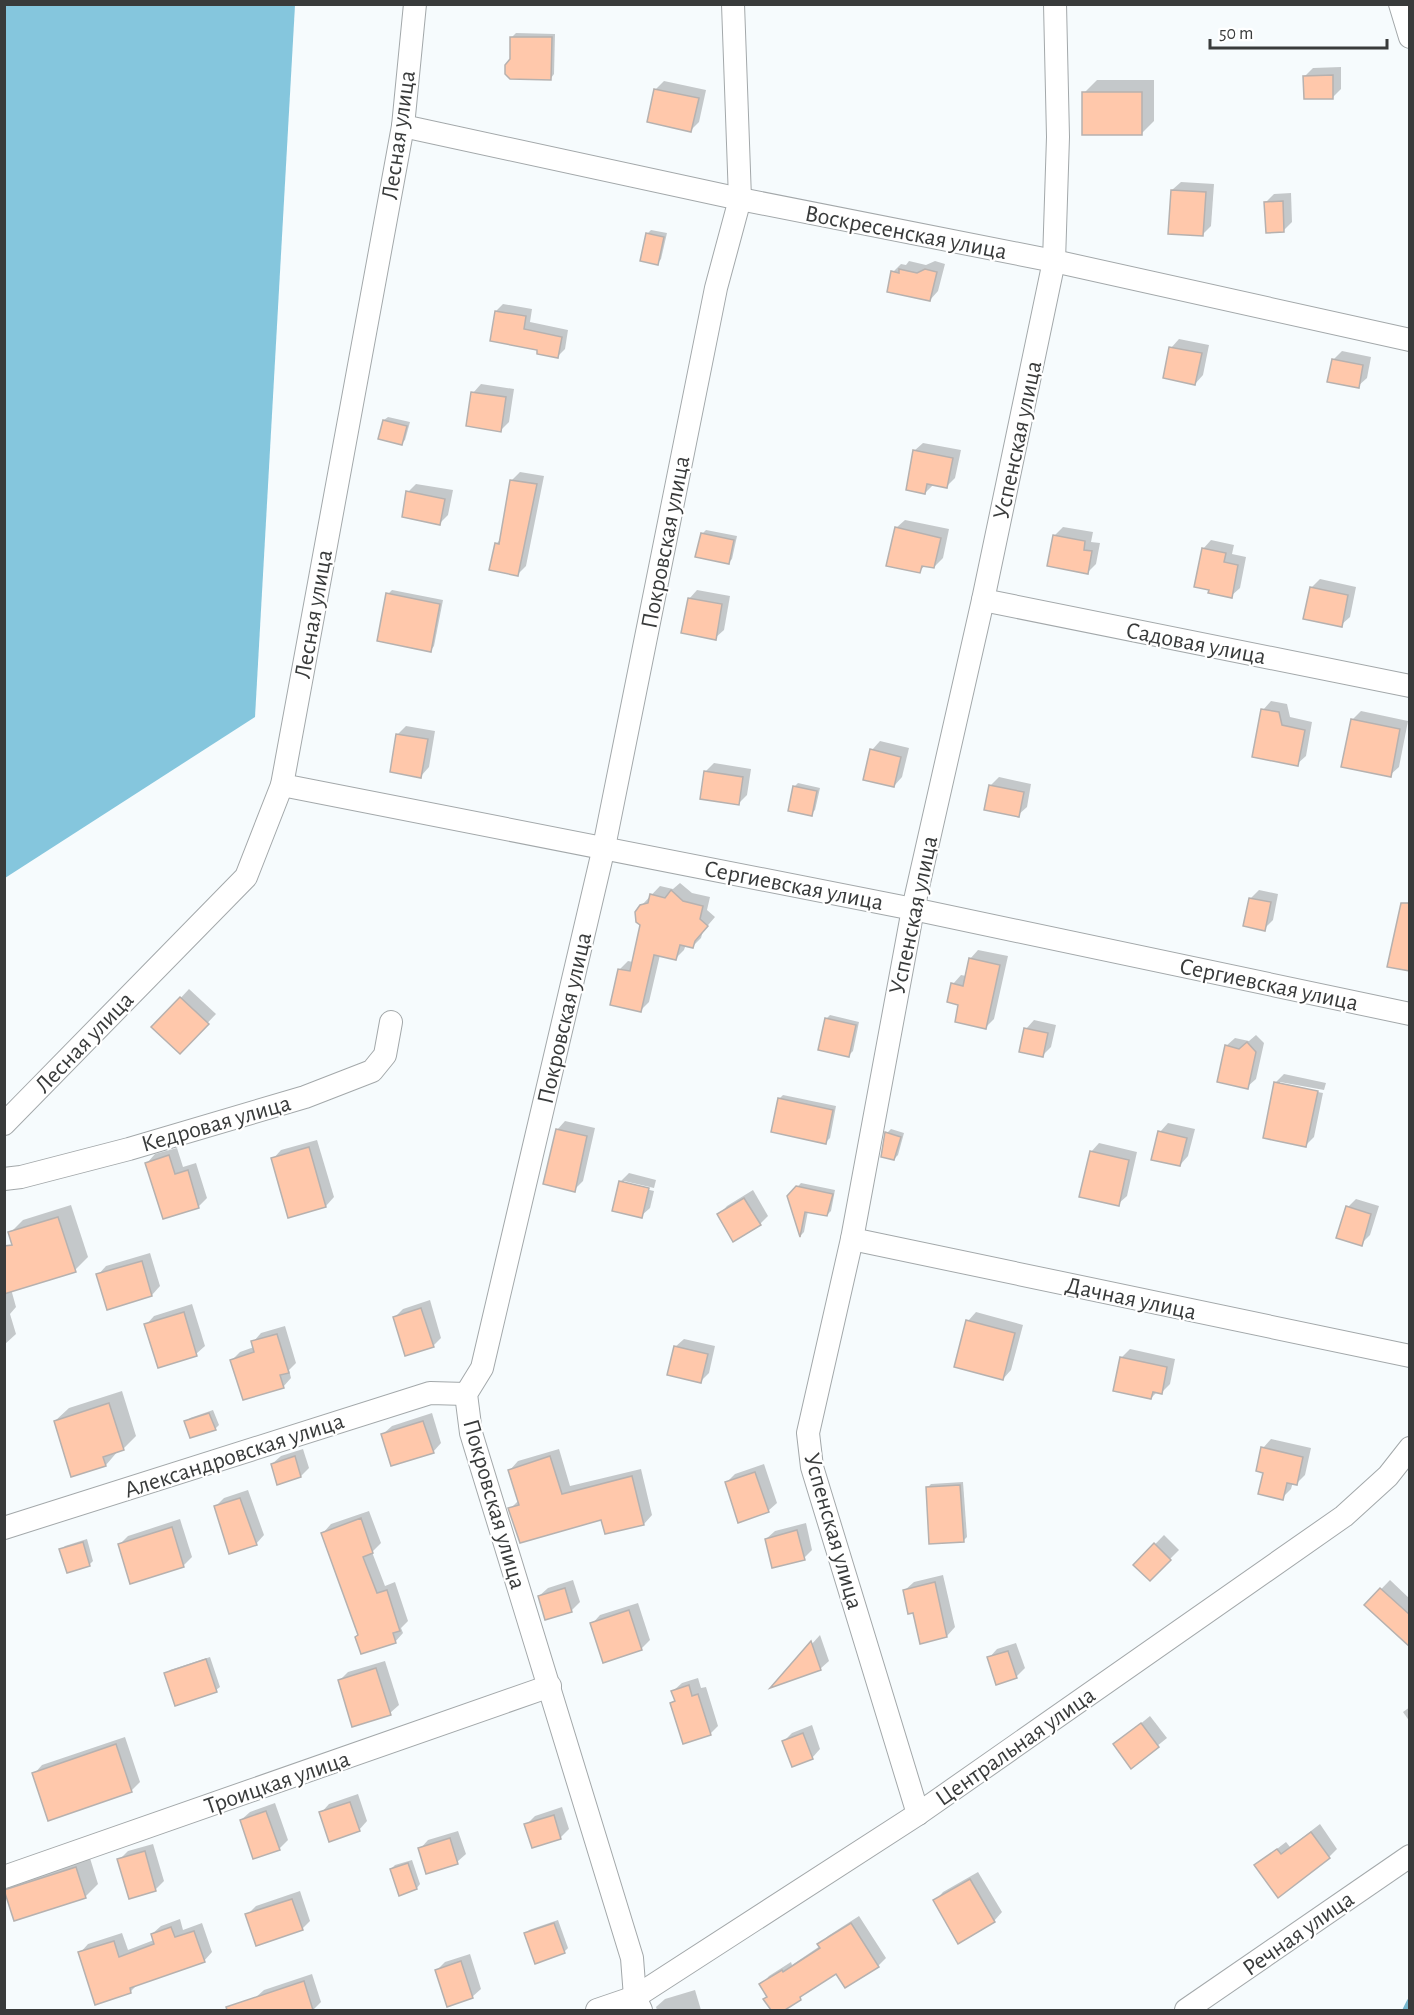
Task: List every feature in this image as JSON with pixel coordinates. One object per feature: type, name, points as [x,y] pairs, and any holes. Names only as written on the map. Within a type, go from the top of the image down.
[{"type":"street","name":"Лесная улица","points":[[4,1124],[246,877],[282,785],[403,126],[415,4]]},
{"type":"street","name":"Покровская улица","points":[[638,2004],[632,1958],[471,1433],[466,1394],[482,1368],[604,847],[716,288],[740,199],[733,4]]},
{"type":"street","name":"Успенская улица","points":[[918,1814],[812,1467],[808,1433],[852,1239],[913,909],[983,600],[1054,261],[1058,138],[1055,4]]},
{"type":"street","points":[[1400,4],[1410,37]]},
{"type":"street","name":"Воскресенская улица","points":[[403,126],[740,199],[1054,261],[1410,340]]},
{"type":"street","name":"Садовая улица","points":[[983,600],[1410,686]]},
{"type":"street","name":"Сергиевская улица","points":[[282,785],[913,909],[1410,1014]]},
{"type":"street","name":"Кедровая улица","points":[[4,1179],[151,1142],[305,1097],[372,1071],[385,1055],[391,1022]]},
{"type":"street","name":"Дачная улица","points":[[852,1239],[1410,1356]]},
{"type":"street","name":"Александровская улица","points":[[4,1528],[430,1392],[466,1394]]},
{"type":"street","name":"Центральная улица","points":[[597,2010],[638,2004],[918,1814],[1344,1516],[1388,1476],[1410,1448]]},
{"type":"street","name":"Троицкая улица","points":[[4,1877],[550,1686]]},
{"type":"street","name":"Речная улица","points":[[1186,2010],[1410,1856]]},
{"type":"shaded area","points":[[5,4],[295,5],[255,717],[5,878]]},
{"type":"building","points":[[510,37],[552,37],[551,80],[510,79],[505,74],[505,65],[510,59]]},
{"type":"building","points":[[1333,75],[1333,99],[1304,99],[1303,76]]},
{"type":"building","points":[[654,89],[699,98],[691,132],[647,122]]},
{"type":"building","points":[[1082,92],[1142,92],[1142,135],[1082,135]]},
{"type":"building","points":[[1171,190],[1206,192],[1203,236],[1168,234]]},
{"type":"building","points":[[1283,201],[1284,232],[1266,233],[1264,202]]},
{"type":"building","points":[[646,233],[664,237],[658,265],[640,261]]},
{"type":"building","points":[[899,269],[917,273],[925,269],[937,272],[930,301],[887,292],[891,271],[899,273]]},
{"type":"building","points":[[495,311],[526,316],[524,329],[562,337],[558,358],[537,354],[537,350],[490,341]]},
{"type":"building","points":[[1169,347],[1202,353],[1195,385],[1163,378]]},
{"type":"building","points":[[1332,359],[1363,365],[1359,388],[1327,382]]},
{"type":"building","points":[[471,392],[506,397],[501,432],[466,426]]},
{"type":"building","points":[[383,420],[407,426],[402,445],[378,439]]},
{"type":"building","points":[[913,450],[953,458],[947,488],[927,484],[925,494],[906,490]]},
{"type":"building","points":[[510,480],[537,484],[518,576],[489,570],[495,543],[499,544]]},
{"type":"building","points":[[406,491],[445,499],[440,525],[402,517]]},
{"type":"building","points":[[895,527],[941,538],[934,568],[922,566],[920,573],[886,566]]},
{"type":"building","points":[[701,533],[734,540],[729,564],[695,557]]},
{"type":"building","points":[[1053,535],[1085,541],[1084,550],[1092,551],[1088,574],[1047,566]]},
{"type":"building","points":[[1202,548],[1226,553],[1224,562],[1238,565],[1232,598],[1208,593],[1209,590],[1194,587]]},
{"type":"building","points":[[1310,587],[1348,595],[1342,627],[1303,619]]},
{"type":"building","points":[[386,593],[440,604],[431,652],[377,641]]},
{"type":"building","points":[[688,598],[722,604],[716,640],[681,633]]},
{"type":"building","points":[[1261,709],[1279,712],[1282,725],[1305,730],[1298,766],[1252,757]]},
{"type":"building","points":[[1351,719],[1400,729],[1391,777],[1341,767]]},
{"type":"building","points":[[396,734],[428,739],[421,778],[390,772]]},
{"type":"building","points":[[870,749],[901,757],[894,787],[863,780]]},
{"type":"building","points":[[704,771],[743,777],[739,805],[700,799]]},
{"type":"building","points":[[989,785],[1024,792],[1019,817],[984,810]]},
{"type":"building","points":[[793,786],[817,791],[812,816],[788,811]]},
{"type":"building","points":[[671,890],[683,901],[703,906],[700,919],[708,926],[695,941],[693,948],[680,945],[676,960],[654,955],[641,1012],[610,1005],[618,969],[630,971],[640,925],[636,922],[635,912],[640,905],[648,903],[650,894],[665,898]]},
{"type":"building","points":[[1249,898],[1271,902],[1265,931],[1243,926]]},
{"type":"building","points":[[1401,903],[1410,903],[1410,971],[1387,967]]},
{"type":"building","points":[[969,958],[1000,965],[986,1029],[955,1022],[958,1005],[947,1002],[951,983],[963,986]]},
{"type":"building","points":[[180,997],[209,1024],[180,1054],[151,1027]]},
{"type":"building","points":[[825,1018],[856,1025],[849,1057],[818,1050]]},
{"type":"building","points":[[1024,1028],[1048,1033],[1043,1057],[1019,1052]]},
{"type":"building","points":[[1247,1042],[1256,1052],[1248,1089],[1217,1082],[1225,1045],[1239,1049]]},
{"type":"building","points":[[1274,1082],[1318,1091],[1306,1147],[1263,1138]]},
{"type":"building","points":[[778,1098],[833,1110],[826,1144],[771,1132]]},
{"type":"building","points":[[556,1129],[587,1136],[575,1192],[543,1184]]},
{"type":"building","points":[[1158,1131],[1187,1138],[1180,1166],[1151,1160]]},
{"type":"building","points":[[885,1132],[901,1137],[894,1160],[881,1157]]},
{"type":"building","points":[[309,1147],[326,1207],[288,1218],[271,1158]]},
{"type":"building","points":[[1090,1151],[1129,1160],[1119,1206],[1079,1197]]},
{"type":"building","points":[[169,1155],[175,1174],[188,1170],[199,1208],[163,1219],[145,1163]]},
{"type":"building","points":[[619,1181],[649,1188],[642,1218],[612,1211]]},
{"type":"building","points":[[796,1186],[833,1194],[827,1216],[805,1212],[800,1237],[787,1196]]},
{"type":"building","points":[[744,1198],[761,1225],[733,1242],[717,1214]]},
{"type":"building","points":[[1346,1206],[1371,1214],[1362,1246],[1336,1238]]},
{"type":"building","points":[[58,1217],[76,1272],[4,1294],[4,1246],[12,1245],[8,1232]]},
{"type":"building","points":[[142,1261],[152,1296],[107,1310],[96,1274]]},
{"type":"building","points":[[421,1308],[434,1347],[405,1356],[393,1317]]},
{"type":"building","points":[[184,1312],[197,1356],[158,1368],[144,1324]]},
{"type":"building","points":[[966,1320],[1015,1333],[1003,1380],[954,1367]]},
{"type":"building","points":[[277,1334],[289,1373],[280,1375],[284,1388],[243,1400],[230,1360],[254,1352],[251,1341]]},
{"type":"building","points":[[674,1346],[708,1354],[701,1383],[667,1375]]},
{"type":"building","points":[[1120,1357],[1167,1367],[1162,1394],[1153,1392],[1151,1399],[1113,1391]]},
{"type":"building","points":[[109,1403],[124,1450],[103,1457],[106,1466],[71,1477],[54,1421]]},
{"type":"building","points":[[209,1413],[216,1430],[190,1438],[184,1421]]},
{"type":"building","points":[[423,1421],[434,1453],[391,1466],[381,1434]]},
{"type":"building","points":[[1261,1447],[1303,1457],[1297,1485],[1287,1483],[1283,1500],[1258,1494],[1263,1473],[1256,1471]]},
{"type":"building","points":[[295,1456],[301,1477],[277,1485],[271,1464]]},
{"type":"building","points":[[550,1456],[562,1494],[632,1476],[644,1525],[605,1534],[601,1520],[520,1543],[508,1508],[519,1505],[508,1470]]},
{"type":"building","points":[[755,1472],[769,1512],[738,1523],[725,1482]]},
{"type":"building","points":[[960,1485],[964,1542],[929,1544],[926,1487]]},
{"type":"building","points":[[240,1498],[257,1545],[229,1554],[214,1506]]},
{"type":"building","points":[[361,1518],[373,1553],[363,1557],[377,1593],[387,1590],[400,1631],[393,1633],[396,1643],[361,1654],[355,1637],[358,1635],[321,1533]]},
{"type":"building","points":[[172,1527],[184,1567],[130,1584],[118,1544]]},
{"type":"building","points":[[797,1530],[805,1560],[772,1568],[765,1539]]},
{"type":"building","points":[[83,1542],[90,1566],[67,1573],[59,1549]]},
{"type":"building","points":[[1154,1543],[1171,1560],[1150,1581],[1133,1565]]},
{"type":"building","points":[[935,1582],[947,1637],[920,1644],[913,1613],[908,1614],[903,1590]]},
{"type":"building","points":[[565,1588],[572,1612],[545,1620],[538,1596]]},
{"type":"building","points":[[1380,1588],[1410,1615],[1410,1647],[1364,1605]]},
{"type":"building","points":[[629,1610],[642,1650],[603,1663],[590,1623]]},
{"type":"building","points":[[811,1641],[821,1670],[770,1688]]},
{"type":"building","points":[[1008,1651],[1017,1678],[996,1685],[987,1657]]},
{"type":"building","points":[[206,1659],[217,1692],[175,1706],[164,1673]]},
{"type":"building","points":[[376,1668],[391,1715],[352,1727],[338,1680]]},
{"type":"building","points":[[689,1685],[692,1696],[698,1694],[711,1735],[683,1744],[670,1703],[675,1701],[671,1691]]},
{"type":"building","points":[[1141,1723],[1159,1747],[1131,1769],[1113,1744]]},
{"type":"building","points":[[803,1733],[813,1759],[792,1767],[782,1741]]},
{"type":"building","points":[[116,1744],[132,1792],[48,1821],[32,1773]]},
{"type":"building","points":[[350,1802],[360,1831],[329,1842],[319,1812]]},
{"type":"building","points":[[266,1811],[280,1850],[253,1859],[240,1820]]},
{"type":"building","points":[[554,1815],[561,1839],[532,1848],[524,1824]]},
{"type":"building","points":[[1311,1832],[1330,1858],[1278,1898],[1254,1865],[1277,1849],[1281,1854]]},
{"type":"building","points":[[450,1838],[458,1864],[426,1874],[418,1848]]},
{"type":"building","points":[[145,1851],[156,1891],[129,1899],[117,1859]]},
{"type":"building","points":[[408,1863],[417,1889],[399,1896],[390,1869]]},
{"type":"building","points":[[76,1867],[86,1898],[14,1921],[4,1890]]},
{"type":"building","points":[[970,1879],[995,1922],[958,1944],[933,1900]]},
{"type":"building","points":[[292,1899],[303,1930],[256,1946],[245,1914]]},
{"type":"building","points":[[554,1923],[565,1953],[535,1964],[524,1933]]},
{"type":"building","points":[[851,1923],[879,1967],[845,1988],[836,1974],[800,1997],[801,2000],[785,2010],[771,2010],[763,1999],[767,1997],[759,1984],[782,1970],[783,1972],[820,1948],[817,1944]]},
{"type":"building","points":[[171,1927],[175,1937],[194,1931],[205,1962],[130,1988],[131,1993],[95,2005],[78,1952],[114,1941],[119,1957],[154,1944],[151,1934]]},
{"type":"building","points":[[461,1961],[473,1998],[447,2007],[435,1970]]},
{"type":"building","points":[[304,1981],[313,2010],[227,2010],[226,2007]]},
{"type":"waterway","points":[[1406,2010],[1410,2002]]}]
